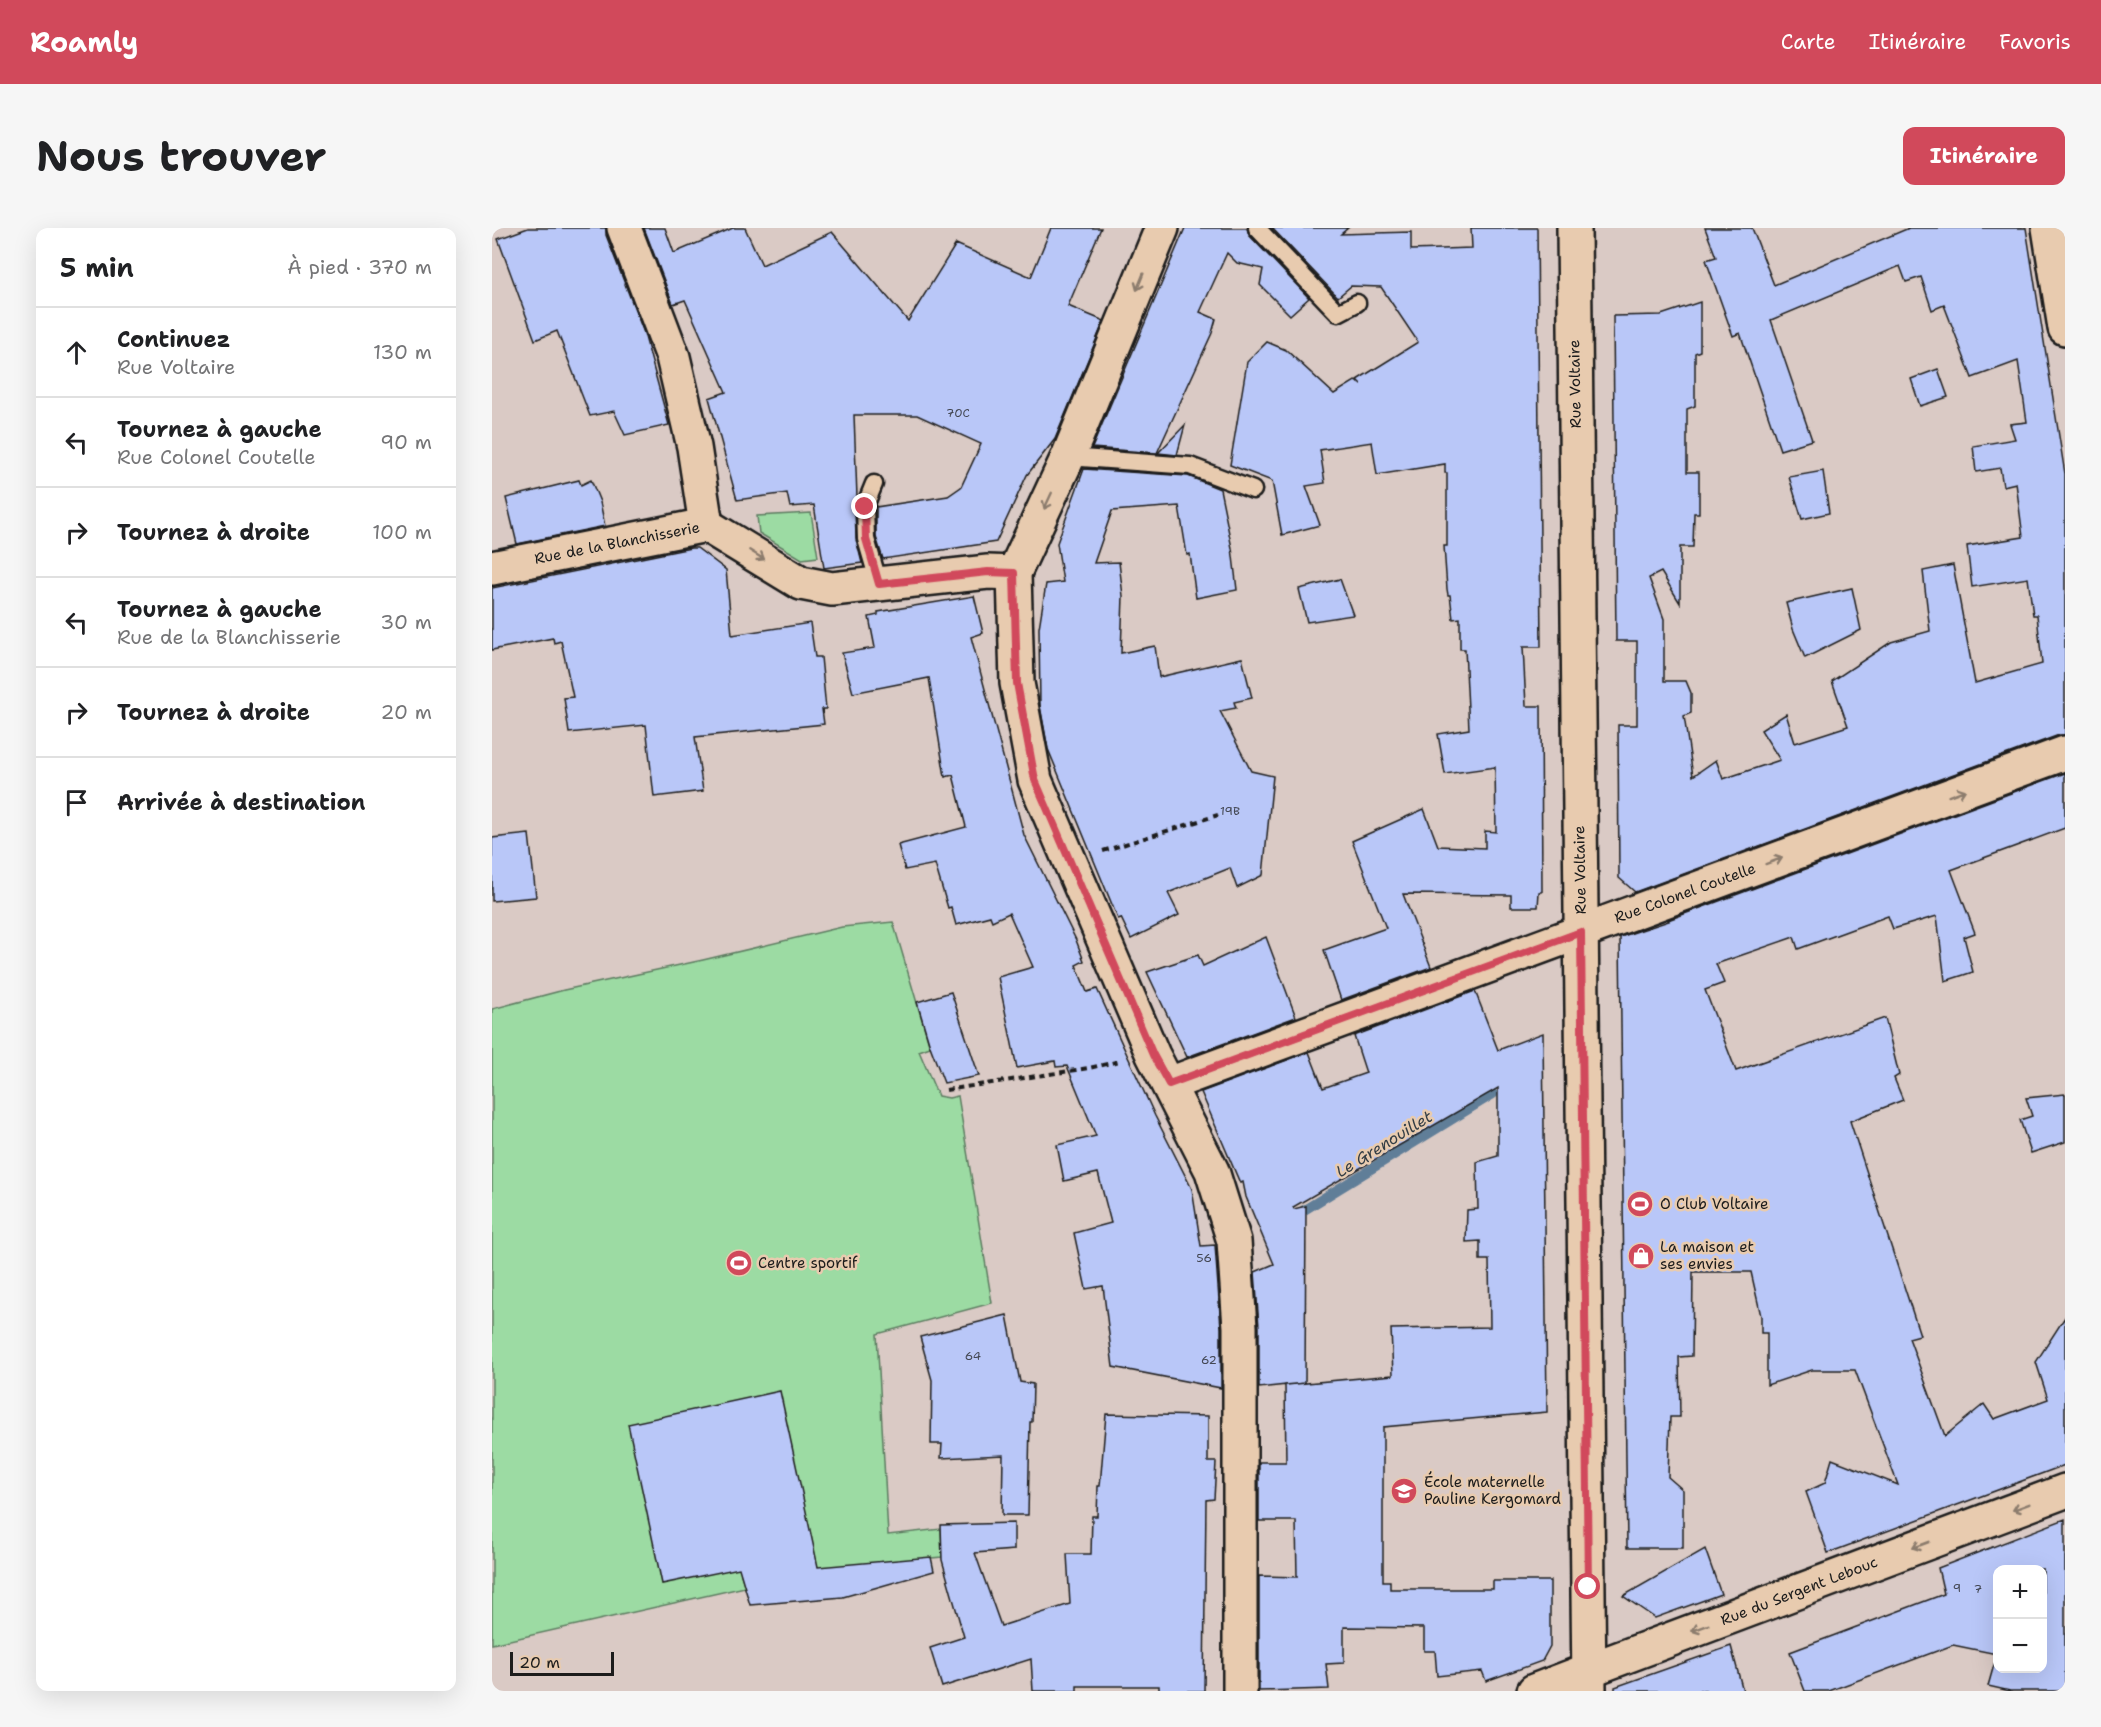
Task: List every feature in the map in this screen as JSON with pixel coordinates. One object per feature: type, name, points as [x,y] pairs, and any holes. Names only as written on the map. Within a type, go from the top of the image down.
[{"type":"street","points":[[624,228],[673,357],[694,447],[706,525]]},
{"type":"street","points":[[1162,228],[1068,457],[1014,573],[1017,683],[1035,780],[1153,1055],[1212,1170],[1234,1241],[1240,1327],[1240,1691]]},
{"type":"street","name":"Rue Voltaire","points":[[1574,228],[1589,1681]]},
{"type":"street","points":[[2049,228],[2065,328]]},
{"type":"street","name":"Rue de la Blanchisserie","points":[[492,568],[706,525],[801,583],[832,589],[988,572],[1014,573]]},
{"type":"street","name":"Rue Colonel Coutelle","points":[[1169,1084],[2065,753]]},
{"type":"street","name":"Rue du Sergent Lebouc","points":[[1534,1691],[1589,1681],[2065,1491]]},
{"type":"lane","points":[[1257,228],[1338,314],[1357,303]]},
{"type":"lane","points":[[1068,457],[1190,466],[1253,490]]},
{"type":"lane","points":[[874,484],[865,507],[866,539],[876,585]]},
{"type":"path","points":[[1072,864],[1118,846],[1218,815]]},
{"type":"path","points":[[946,1090],[1089,1068],[1153,1055]]},
{"type":"green space","points":[[811,513],[818,557],[802,559],[759,533],[757,516]]},
{"type":"green space","name":"Centre sportif","points":[[893,922],[930,1047],[919,1051],[938,1096],[949,1098],[958,1096],[992,1303],[877,1334],[888,1535],[941,1529],[942,1557],[741,1575],[745,1587],[492,1644],[492,1009],[564,990],[842,927]]},
{"type":"building","points":[[528,228],[606,228],[606,235],[644,333],[669,425],[625,435],[614,411],[590,416],[557,331],[535,340],[498,239]]},
{"type":"building","points":[[644,228],[665,228],[674,253],[733,228],[745,228],[762,265],[832,232],[908,321],[956,244],[1031,277],[1051,228],[1101,228],[1068,306],[1104,321],[1055,439],[1027,475],[996,542],[883,559],[876,537],[876,507],[948,496],[961,487],[981,444],[917,415],[854,415],[856,539],[862,563],[824,568],[814,505],[790,507],[787,493],[737,500],[709,398],[726,392],[685,300],[673,304]]},
{"type":"building","points":[[1185,228],[1247,228],[1249,235],[1309,298],[1290,315],[1260,285],[1263,269],[1237,263],[1227,253],[1200,312],[1216,319],[1212,333],[1157,453],[1092,448]]},
{"type":"building","points":[[1272,228],[1348,228],[1341,234],[1411,232],[1411,250],[1472,248],[1471,228],[1537,228],[1541,647],[1523,647],[1526,706],[1541,706],[1542,892],[1539,892],[1538,907],[1511,907],[1511,895],[1403,894],[1431,967],[1341,1000],[1324,950],[1386,928],[1352,841],[1424,809],[1438,846],[1485,848],[1485,831],[1496,832],[1495,767],[1445,774],[1438,734],[1469,729],[1465,649],[1460,649],[1460,618],[1453,619],[1447,589],[1444,546],[1447,546],[1445,464],[1377,475],[1372,442],[1320,450],[1325,483],[1306,486],[1320,525],[1282,535],[1272,481],[1230,465],[1247,362],[1267,342],[1286,350],[1334,394],[1355,381],[1361,384],[1357,380],[1418,342],[1381,287],[1351,286],[1338,297]]},
{"type":"building","points":[[1705,228],[1752,228],[1774,285],[1909,228],[2026,228],[2065,474],[2065,735],[2059,735],[1635,892],[1619,878],[1618,725],[1637,725],[1637,641],[1616,641],[1613,316],[1661,315],[1700,302],[1700,351],[1695,353],[1695,406],[1687,409],[1687,472],[1699,472],[1699,513],[1694,513],[1693,547],[1680,547],[1680,603],[1661,572],[1649,578],[1664,619],[1664,681],[1686,681],[1691,693],[1691,713],[1684,716],[1693,776],[1716,760],[1723,779],[1780,760],[1761,730],[1786,714],[1795,743],[1848,726],[1832,681],[1891,642],[1930,631],[1923,571],[1953,565],[1975,683],[2042,664],[2037,615],[2033,615],[2028,578],[1972,587],[1967,546],[2023,537],[2016,483],[2003,486],[2000,468],[1976,472],[1973,446],[2015,439],[2010,424],[2027,422],[2018,361],[1972,378],[1944,305],[1932,310],[1921,277],[1906,282],[1900,266],[1771,320],[1812,440],[1780,450],[1740,333],[1733,336],[1706,260],[1716,257]]},
{"type":"building","points":[[1938,369],[1948,397],[1920,406],[1911,379]]},
{"type":"building","points":[[1185,425],[1177,455],[1158,453]]},
{"type":"building","points":[[1084,469],[1188,476],[1220,489],[1232,548],[1237,590],[1196,598],[1190,554],[1187,555],[1179,506],[1112,511],[1094,563],[1119,562],[1123,596],[1121,653],[1155,646],[1159,677],[1242,658],[1252,698],[1234,702],[1236,708],[1220,711],[1251,771],[1273,776],[1263,875],[1237,888],[1230,868],[1168,893],[1179,915],[1131,939],[1121,918],[1118,919],[1048,749],[1040,706],[1039,628],[1046,584],[1063,582],[1057,543]]},
{"type":"building","points":[[1823,471],[1829,513],[1802,519],[1789,477]]},
{"type":"building","points":[[579,480],[581,485],[591,480],[600,502],[605,526],[517,544],[506,498]]},
{"type":"building","points":[[697,548],[726,570],[732,635],[810,623],[815,657],[821,657],[826,709],[822,709],[824,724],[695,737],[703,791],[654,797],[646,725],[569,733],[564,698],[573,697],[561,641],[554,643],[553,638],[492,650],[492,588]]},
{"type":"building","points":[[1340,579],[1353,615],[1307,622],[1299,589]]},
{"type":"building","points":[[1852,588],[1861,630],[1805,658],[1793,629],[1786,603]]},
{"type":"building","points":[[974,596],[983,633],[971,637],[1024,835],[1076,940],[1084,961],[1076,965],[1087,992],[1097,989],[1155,1116],[1192,1189],[1201,1246],[1215,1245],[1221,1328],[1221,1388],[1113,1367],[1103,1286],[1086,1289],[1074,1233],[1111,1223],[1098,1173],[1064,1181],[1057,1145],[1096,1136],[1067,1066],[1056,1067],[1055,1061],[1017,1068],[998,977],[1033,967],[1009,913],[992,921],[990,916],[956,925],[951,907],[948,908],[935,864],[905,870],[898,845],[966,827],[953,775],[945,777],[929,678],[853,693],[842,653],[875,648],[869,617],[878,615],[878,612]]},
{"type":"building","points":[[2065,773],[2065,828],[1951,870],[1975,933],[1964,937],[1973,972],[1945,981],[1937,916],[1893,929],[1888,916],[1798,949],[1794,937],[1716,964],[1724,983],[1705,990],[1736,1071],[1885,1018],[1899,1075],[1894,1078],[1903,1100],[1850,1121],[1920,1335],[1909,1338],[1945,1436],[1984,1404],[1994,1419],[2048,1399],[2036,1362],[2065,1317],[2065,1465],[1828,1553],[1806,1492],[1825,1483],[1832,1459],[1898,1485],[1855,1370],[1812,1370],[1767,1385],[1767,1333],[1761,1333],[1761,1316],[1751,1272],[1693,1272],[1692,1356],[1679,1357],[1680,1417],[1670,1417],[1668,1477],[1683,1490],[1683,1548],[1627,1548],[1620,937],[1669,921]]},
{"type":"building","points":[[529,834],[536,897],[492,901],[492,838]]},
{"type":"building","points":[[1266,937],[1296,1017],[1187,1057],[1147,972],[1198,955],[1203,966]]},
{"type":"building","points":[[1475,991],[1498,1050],[1543,1033],[1547,1412],[1383,1427],[1383,1581],[1390,1581],[1390,1589],[1493,1589],[1493,1581],[1550,1581],[1550,1646],[1542,1661],[1486,1681],[1482,1671],[1437,1676],[1435,1651],[1424,1651],[1424,1628],[1344,1627],[1344,1663],[1326,1664],[1329,1689],[1259,1691],[1259,1576],[1297,1577],[1296,1521],[1259,1521],[1259,1462],[1286,1462],[1285,1385],[1259,1388],[1259,1327],[1255,1272],[1274,1264],[1246,1197],[1243,1182],[1240,1183],[1201,1092],[1309,1052],[1323,1088],[1366,1073],[1354,1036]],"holes":[[[1498,1088],[1498,1156],[1477,1162],[1478,1209],[1467,1210],[1466,1242],[1480,1241],[1480,1260],[1489,1260],[1490,1327],[1391,1329],[1393,1375],[1296,1384],[1305,1383],[1306,1206],[1294,1209],[1293,1207]]]},
{"type":"building","points":[[951,992],[979,1076],[944,1083],[917,1002]]},
{"type":"building","points":[[2065,1094],[2065,1142],[2031,1153],[2020,1120],[2032,1116],[2026,1098]]},
{"type":"building","points":[[1007,1315],[1020,1382],[1033,1384],[1028,1515],[1002,1515],[1003,1455],[941,1458],[942,1444],[931,1444],[932,1380],[920,1337]]},
{"type":"building","points":[[780,1391],[818,1567],[931,1557],[934,1571],[843,1597],[750,1605],[739,1568],[662,1584],[628,1424]]},
{"type":"building","points":[[1106,1414],[1208,1416],[1208,1462],[1216,1462],[1214,1499],[1206,1500],[1204,1691],[1159,1691],[1159,1686],[1077,1686],[1077,1691],[1033,1691],[1031,1659],[942,1687],[930,1648],[964,1637],[942,1560],[941,1525],[1014,1523],[1014,1550],[975,1553],[1001,1626],[1070,1604],[1067,1554],[1091,1554],[1092,1516],[1097,1516]]},
{"type":"building","points":[[2065,1519],[2065,1691],[2010,1691],[1988,1686],[1993,1668],[1993,1673],[2047,1673],[2047,1565],[1993,1565],[1993,1653],[1953,1645],[1829,1691],[1805,1691],[1790,1652],[1944,1594],[1938,1568]]},
{"type":"building","points":[[1705,1549],[1721,1594],[1655,1618],[1623,1596]]},
{"type":"building","points":[[1731,1646],[1743,1691],[1615,1691],[1615,1687]]},
{"type":"waterway","name":"Le Grenouillet","points":[[1296,1215],[1493,1094]]},
{"type":"place","name":"O Club Voltaire","points":[[1640,1204]]},
{"type":"place","name":"La maison et ses envies","points":[[1641,1256]]},
{"type":"place","name":"Centre sportif","points":[[739,1263]]},
{"type":"place","name":"École maternelle Pauline Kergomard","points":[[1404,1491]]},
{"type":"route","points":[[865,507],[866,539],[879,584],[988,572],[1014,573],[1017,683],[1035,780],[1153,1055],[1169,1084],[1581,932],[1588,1587]]}]
